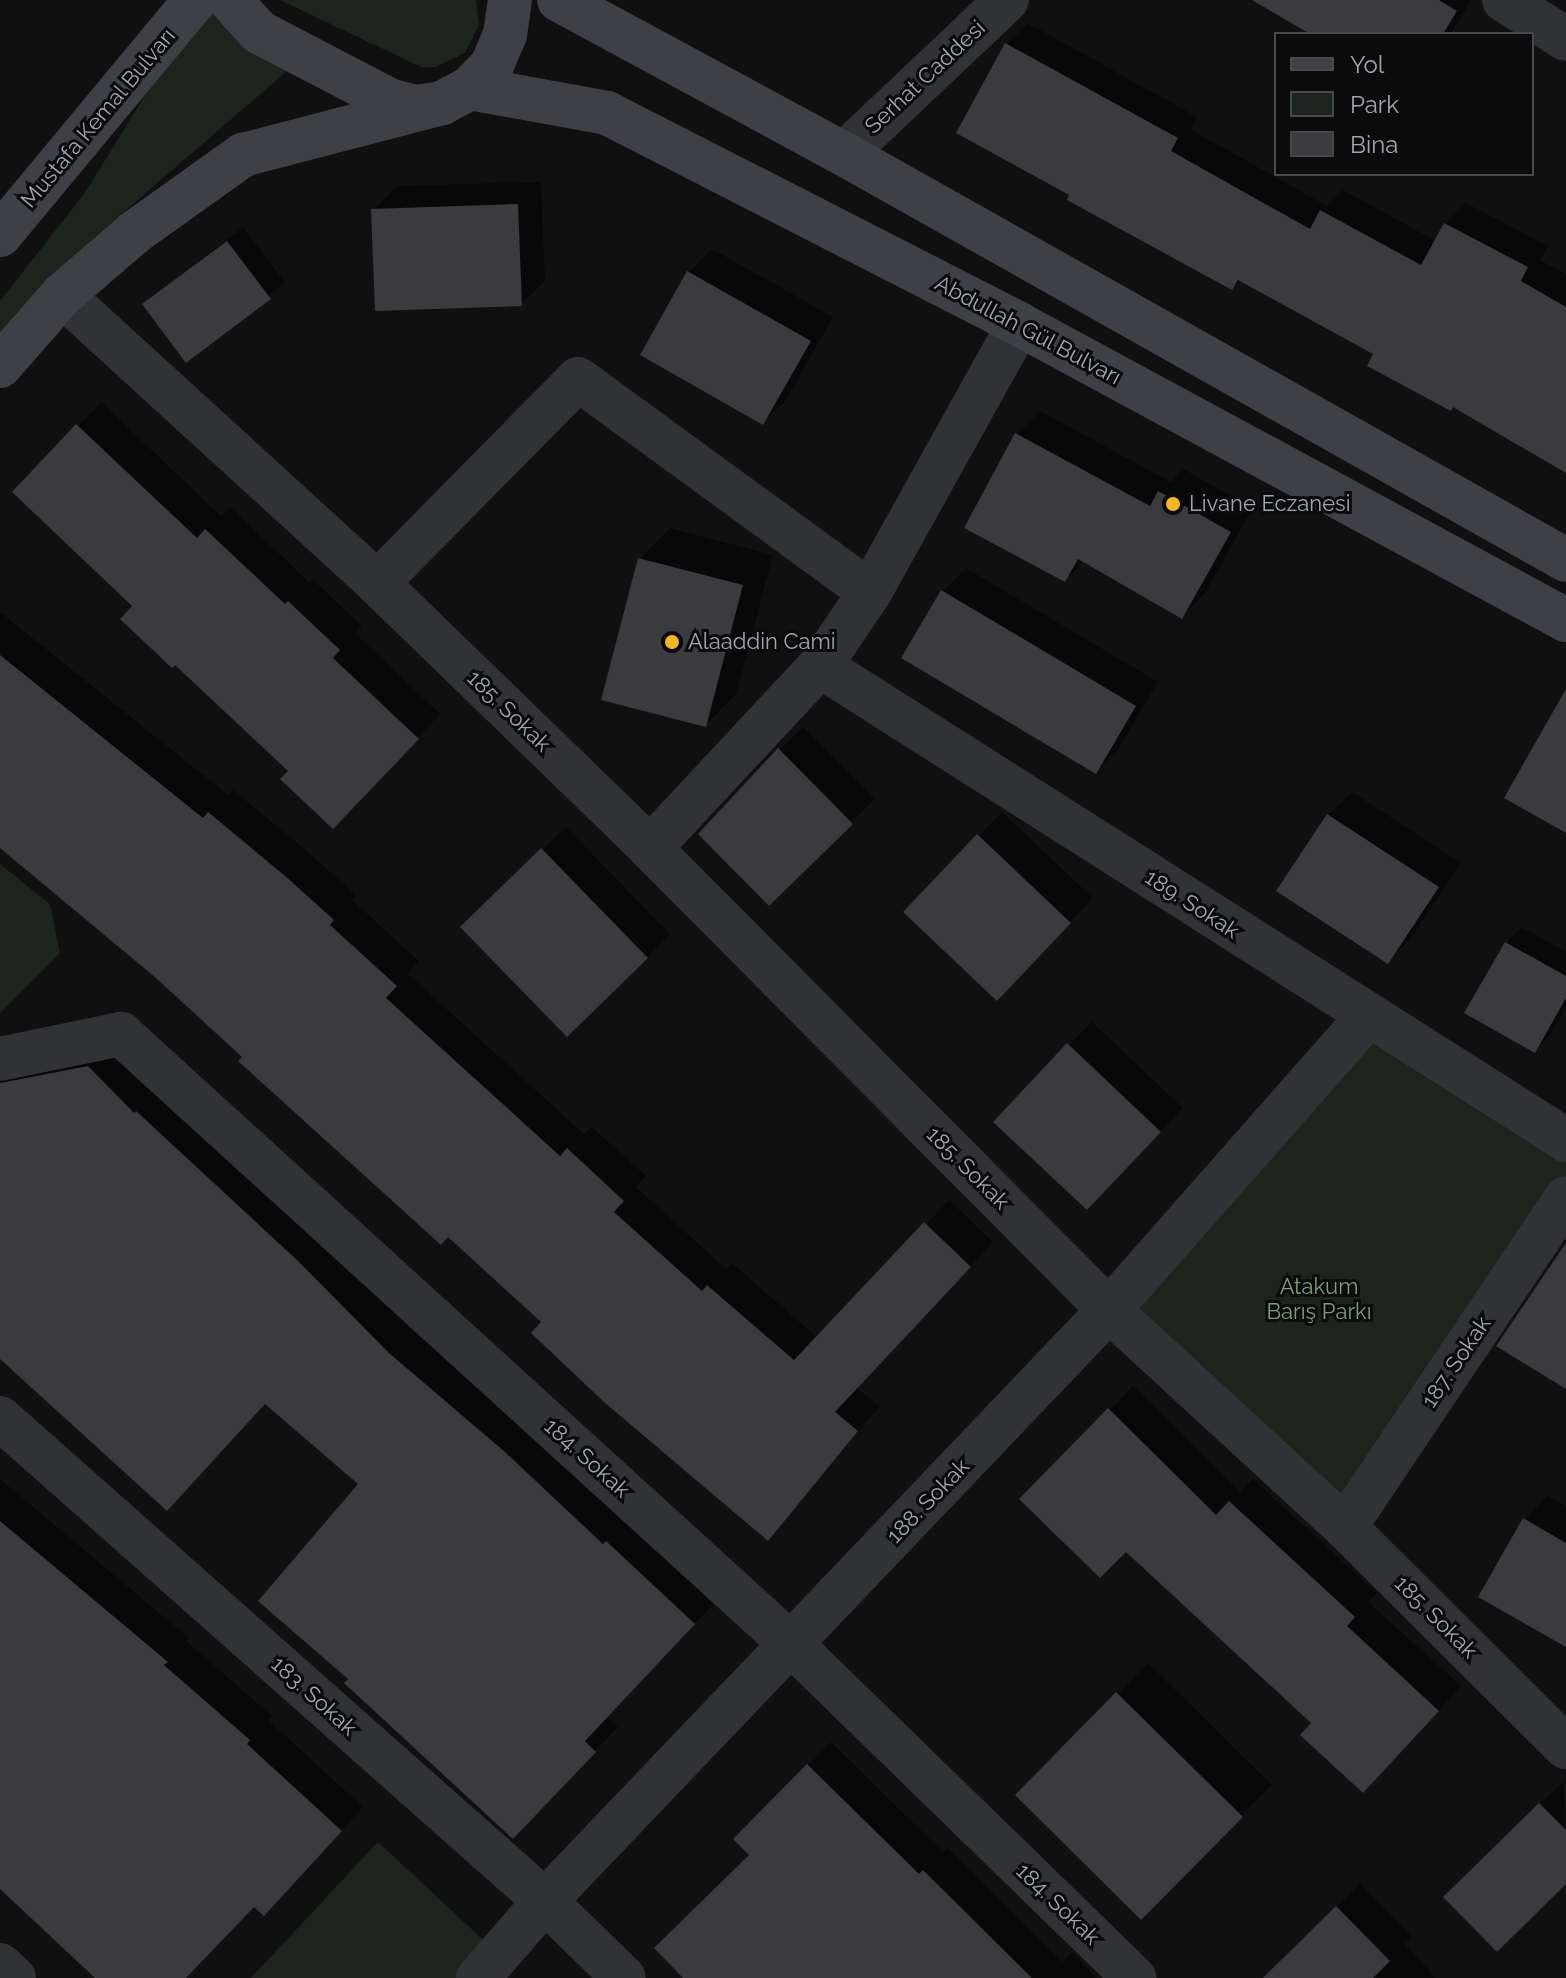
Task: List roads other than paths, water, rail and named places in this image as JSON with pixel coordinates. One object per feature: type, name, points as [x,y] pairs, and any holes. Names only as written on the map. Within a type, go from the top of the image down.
[{"type":"main road","name":"Mustafa Kemal Bulvarı","points":[[0,235],[195,0]]},
{"type":"main road","points":[[230,0],[259,32],[389,100],[415,107],[456,96]]},
{"type":"main road","points":[[559,0],[844,154],[1566,560]]},
{"type":"main road","points":[[0,366],[62,295],[135,232],[243,155],[456,96],[492,65],[505,35],[513,1]]},
{"type":"main road","name":"Abdullah Gül Bulvarı","points":[[456,96],[607,113],[1019,324],[1566,620]]},
{"type":"street","name":"Serhat Caddesi","points":[[844,154],[1007,0]]},
{"type":"street","points":[[1504,0],[1566,39]]},
{"type":"street","name":"185. Sokak","points":[[62,295],[377,583],[650,848],[1109,1310],[1345,1527],[1566,1747]]},
{"type":"street","points":[[650,848],[820,666],[870,592],[1019,324]]},
{"type":"street","points":[[377,583],[578,379],[870,592]]},
{"type":"street","name":"189. Sokak","points":[[820,666],[1566,1140]]},
{"type":"street","name":"188. Sokak","points":[[478,1978],[545,1901],[1109,1310],[1368,1016]]},
{"type":"street","name":"184. Sokak","points":[[0,1059],[121,1034],[791,1644],[1134,1978]]},
{"type":"street","name":"187. Sokak","points":[[1345,1527],[1566,1198]]},
{"type":"street","name":"183. Sokak","points":[[0,1418],[545,1901],[624,1978]]},
{"type":"street","points":[[0,1965],[14,1978]]},
{"type":"place","name":"Livane Eczanesi","points":[[1173,504]]},
{"type":"place","name":"Alaaddin Cami","points":[[672,642]]},
{"type":"park label","name":"Atakum Barış Parkı","points":[[1319,1298]]}]
